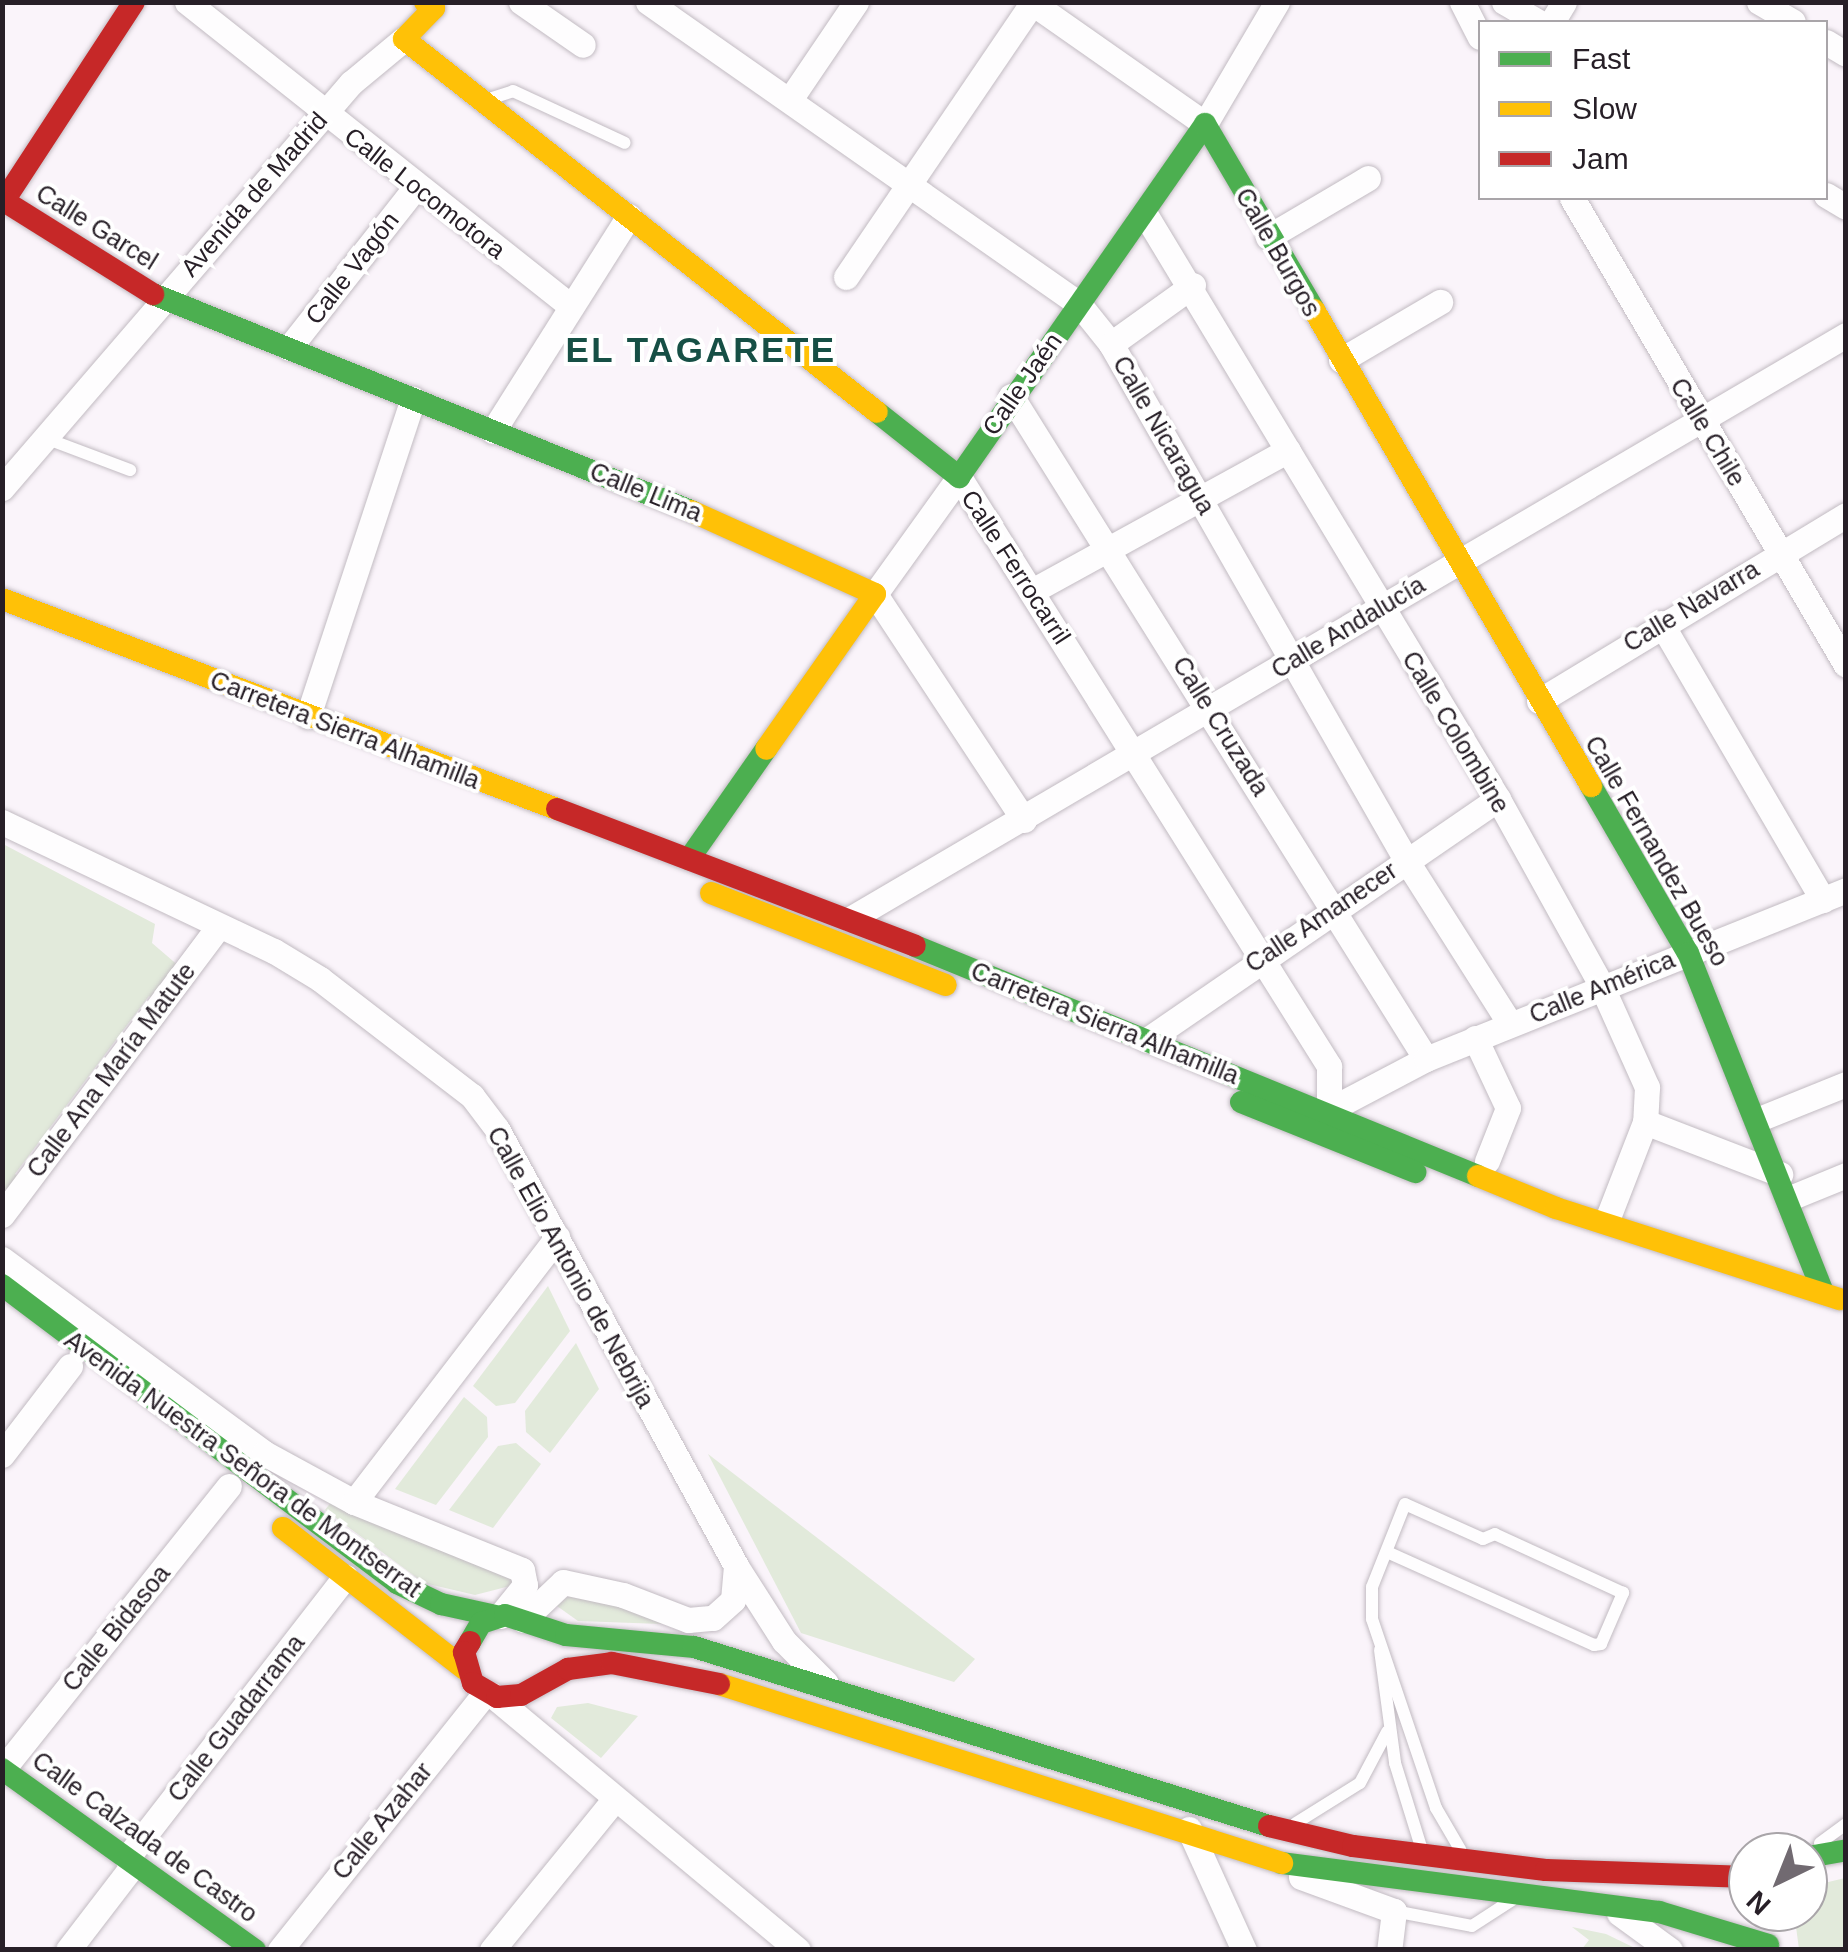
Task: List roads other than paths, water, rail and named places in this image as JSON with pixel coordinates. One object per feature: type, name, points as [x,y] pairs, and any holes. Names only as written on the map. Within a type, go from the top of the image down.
[{"type":"main road","points":[[3,202],[134,2]]},
{"type":"main road","name":"Avenida de Madrid","points":[[404,39],[433,4]]},
{"type":"main road","name":"Calle Ferrocarril","points":[[404,39],[959,478]]},
{"type":"main road","name":"Calle Jaén","points":[[959,478],[1011,396],[1145,214],[1204,124]]},
{"type":"main road","name":"Calle Burgos","points":[[1204,124],[1459,561]]},
{"type":"main road","name":"Calle Garcel","points":[[3,202],[161,299]]},
{"type":"main road","name":"Calle Lima","points":[[161,299],[688,508],[875,594]]},
{"type":"main road","name":"Calle Fernandez Bueso","points":[[1459,561],[1688,953],[1785,1186],[1838,1297]]},
{"type":"main road","name":"Calle Jaén","points":[[689,859],[875,594]]},
{"type":"main road","name":"Carretera Sierra Alhamilla","points":[[2,600],[850,919],[1330,1110],[1556,1208]]},
{"type":"main road","name":"Carretera Sierra Alhamilla","points":[[2,619],[1026,1016],[1480,1198],[1556,1208],[1608,1220],[1770,1280],[1838,1297]]},
{"type":"main road","name":"Carretera Sierra Alhamilla","points":[[547,830],[580,831],[670,862],[689,859]]},
{"type":"main road","name":"Carretera Sierra Alhamilla","points":[[882,932],[918,961],[1000,996],[1026,1016]]},
{"type":"main road","name":"Carretera Sierra Alhamilla","points":[[1180,1078],[1330,1110]]},
{"type":"main road","name":"Avenida Nuestra Señora de Montserrat","points":[[2,1285],[397,1583],[441,1604],[513,1620],[694,1647],[1279,1828],[1424,1858],[1478,1864],[1611,1875],[1728,1877]]},
{"type":"main road","name":"Avenida Nuestra Señora de Montserrat","points":[[2,1314],[465,1669]]},
{"type":"main road","points":[[534,1686],[545,1650],[513,1620],[469,1636],[465,1669],[488,1694],[509,1698],[534,1686],[568,1669],[612,1663],[680,1671],[1190,1829],[1280,1864],[1659,1912],[1769,1947]]},
{"type":"main road","name":"Calle Calzada de Castro","points":[[3,1769],[255,1950]]},
{"type":"street","name":"Calle Locomotora","points":[[187,2],[415,188],[570,306]]},
{"type":"street","points":[[521,2],[583,45]]},
{"type":"street","name":"Calle Nicaragua","points":[[648,2],[675,10],[908,184],[1079,304],[1111,344],[1406,860],[1510,1024]]},
{"type":"street","points":[[791,98],[856,2]]},
{"type":"street","name":"Calle Jaén","points":[[1204,124],[1276,2]]},
{"type":"street","points":[[1462,2],[1478,33]]},
{"type":"street","points":[[1504,2],[1535,20]]},
{"type":"street","points":[[1759,2],[1789,20]]},
{"type":"street","points":[[846,277],[1032,3]]},
{"type":"street","name":"Calle Burgos","points":[[1032,3],[1204,124]]},
{"type":"street","name":"Avenida de Madrid","points":[[5,480],[325,114],[404,39]]},
{"type":"street","points":[[1268,237],[1368,178]]},
{"type":"street","name":"Calle Vagón","points":[[289,348],[415,188]]},
{"type":"street","name":"Calle Chile","points":[[1573,200],[1846,665]]},
{"type":"street","name":"Calle Colombine","points":[[1145,214],[1193,285],[1378,606],[1498,799],[1602,987],[1647,1087],[1645,1122],[1608,1220]]},
{"type":"street","points":[[493,431],[629,216]]},
{"type":"street","points":[[1111,344],[1193,285]]},
{"type":"street","points":[[1341,360],[1440,302]]},
{"type":"street","name":"Calle Andalucía","points":[[850,919],[1136,756],[1378,606],[1702,424],[1845,338]]},
{"type":"street","name":"Calle Cruzada","points":[[1011,396],[1211,709],[1426,1059]]},
{"type":"street","points":[[308,716],[413,399]]},
{"type":"street","points":[[1032,591],[1288,450]]},
{"type":"street","name":"Calle Jaén","points":[[875,594],[959,478]]},
{"type":"street","name":"Calle Ferrocarril","points":[[959,478],[1329,1066],[1330,1110]]},
{"type":"street","name":"Calle Navarra","points":[[1539,701],[1661,623],[1846,515]]},
{"type":"street","points":[[875,594],[1024,820]]},
{"type":"street","points":[[1661,623],[1834,895]]},
{"type":"street","name":"Calle Amanecer","points":[[1147,1040],[1262,956],[1498,799]]},
{"type":"street","name":"Calle Elio Antonio de Nebrija","points":[[2,822],[320,978],[472,1096],[557,1237],[736,1566],[784,1641],[838,1692]]},
{"type":"street","name":"Calle América","points":[[1330,1110],[1360,1089],[1475,1038],[1834,895]]},
{"type":"street","name":"Calle Ana María Matute","points":[[2,1215],[219,926]]},
{"type":"street","points":[[1475,1038],[1508,1108],[1487,1161]]},
{"type":"street","points":[[1759,1119],[1846,1084]]},
{"type":"street","points":[[1645,1122],[1785,1186],[1846,1174]]},
{"type":"street","points":[[354,1502],[557,1237]]},
{"type":"street","name":"Avenida Nuestra Señora de Montserrat","points":[[2,1259],[226,1429],[354,1502],[522,1570],[525,1586],[513,1620]]},
{"type":"street","points":[[2,1455],[70,1366]]},
{"type":"street","name":"Calle Bidasoa","points":[[3,1769],[229,1486]]},
{"type":"street","points":[[513,1620],[563,1582],[623,1595],[681,1618],[724,1612],[736,1592],[736,1566]]},
{"type":"street","name":"Calle Guadarrama","points":[[68,1950],[345,1577]]},
{"type":"street","points":[[681,1618],[679,1630],[694,1647]]},
{"type":"street","points":[[534,1686],[549,1746]]},
{"type":"street","points":[[488,1694],[798,1950]]},
{"type":"street","name":"Calle Azahar","points":[[280,1950],[488,1694]]},
{"type":"street","points":[[492,1950],[614,1801]]},
{"type":"street","points":[[1190,1829],[1244,1950]]},
{"type":"street","points":[[1280,1864],[1310,1882],[1394,1911],[1389,1950]]},
{"type":"street","points":[[1602,1904],[1670,1950]]},
{"type":"lane","points":[[483,101],[513,92],[625,143]]},
{"type":"lane","points":[[43,437],[130,470]]},
{"type":"lane","points":[[1387,1552],[1594,1645],[1601,1644],[1623,1593],[1496,1534],[1483,1539],[1406,1503],[1387,1552],[1370,1598],[1388,1724],[1424,1858],[1438,1886]]},
{"type":"lane","points":[[1380,1650],[1436,1808],[1456,1846],[1478,1864]]},
{"type":"lane","points":[[1279,1828],[1306,1819],[1360,1782],[1379,1756],[1388,1724]]},
{"type":"lane","points":[[1394,1911],[1472,1926],[1517,1896]]},
{"type":"district","name":"EL TAGARETE","points":[[701,350]]}]
